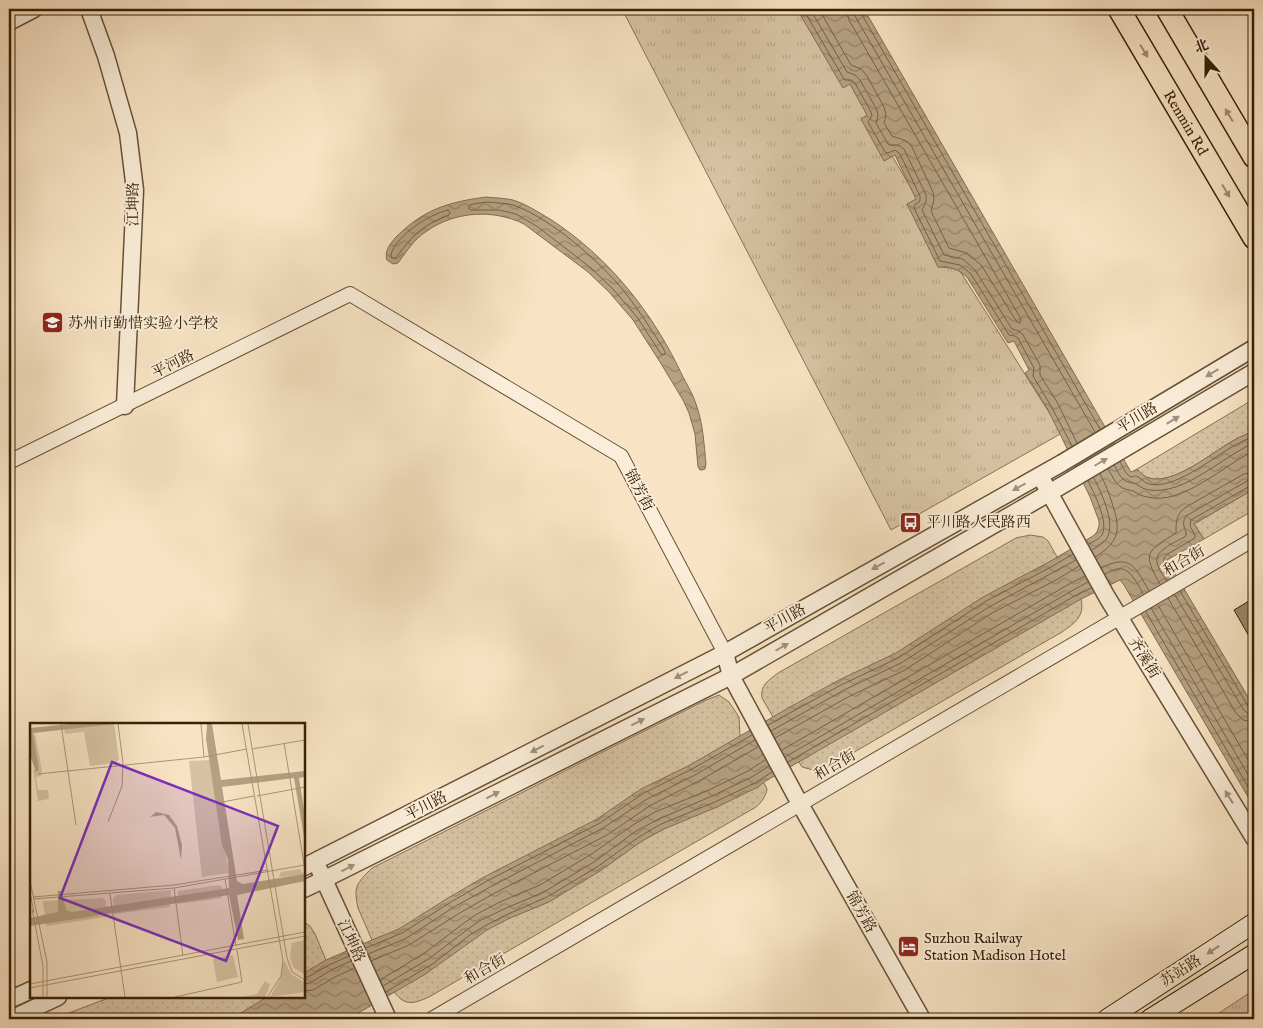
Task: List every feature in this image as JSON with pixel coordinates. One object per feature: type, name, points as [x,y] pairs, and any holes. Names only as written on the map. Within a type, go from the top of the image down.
[{"type":"main road","name":"Renmin Rd","points":[[1119,9],[1254,238]]},
{"type":"main road","points":[[1167,9],[1254,157]]},
{"type":"main road","name":"苏站路","points":[[1107,1019],[1254,923]]},
{"type":"main road","name":"苏站路","points":[[1150,1019],[1254,954]]},
{"type":"street","points":[[9,22],[34,9]]},
{"type":"street","name":"江坤路","points":[[89,9],[106,56],[128,133],[135,190],[125,406]]},
{"type":"street","name":"平河路","points":[[9,462],[350,294]]},
{"type":"street","name":"锦芳街","points":[[350,294],[621,456],[725,653],[731,676],[800,804]]},
{"type":"street","name":"平川路","points":[[310,865],[725,653],[1062,463],[1254,348]]},
{"type":"street","name":"平川路","points":[[305,889],[731,676],[1254,372]]},
{"type":"street","name":"齐溪街","points":[[1040,475],[1107,597],[1125,614],[1254,838]]},
{"type":"street","name":"和合街","points":[[432,1019],[1254,539]]},
{"type":"street","name":"锦芳路","points":[[800,804],[922,1019]]},
{"type":"street","name":"江坤路","points":[[310,865],[323,880],[386,1017]]},
{"type":"street","points":[[18,1016],[56,998]]},
{"type":"green space","points":[[622,9],[806,9],[955,263],[1062,433],[891,530]]},
{"type":"green space","points":[[1254,399],[1254,431],[1233,441],[1179,474],[1158,479],[1149,478],[1137,469]]},
{"type":"green space","points":[[1254,489],[1254,510],[1204,539],[1194,524]]},
{"type":"green space","points":[[1030,535],[1043,537],[1048,541],[1081,599],[1082,610],[1075,622],[1062,632],[825,769],[813,770],[802,767],[762,698],[762,690],[768,681],[778,673],[1016,538]]},
{"type":"green space","points":[[719,695],[729,702],[739,717],[740,736],[767,789],[764,797],[756,807],[429,997],[419,1001],[407,1002],[395,993],[358,908],[356,890],[360,881],[372,868]]},
{"type":"green space","points":[[305,923],[310,926],[315,934],[351,1019],[53,1019],[108,998],[305,998]]},
{"type":"green space","points":[[1254,990],[1254,1019],[1210,1019]]},
{"type":"water","points":[[797,9],[864,9],[1131,472],[1137,469],[1144,476],[1158,479],[1179,474],[1233,441],[1254,431],[1254,489],[1194,524],[1204,539],[1167,560],[1254,707],[1254,807],[1120,580],[1081,599],[758,787],[717,807],[664,829],[642,841],[600,871],[549,902],[487,930],[424,975],[348,1019],[231,1019],[265,998],[305,998],[305,972],[326,960],[399,929],[484,877],[597,819],[641,789],[690,765],[839,680],[896,653],[983,597],[1049,562],[1097,532],[1099,521],[1090,497],[1047,408],[1025,373],[1029,370],[1014,341],[1008,343],[967,277],[959,271],[938,267],[907,204],[916,199],[895,155],[884,161],[861,119],[867,115],[850,84],[843,88]]},
{"type":"water","points":[[486,197],[513,200],[550,219],[592,251],[628,289],[658,331],[693,397],[702,426],[705,469],[700,470],[698,467],[695,434],[683,400],[633,320],[609,292],[588,272],[524,224],[512,219],[488,214],[475,214],[450,219],[422,234],[398,263],[393,264],[387,260],[388,248],[396,237],[406,227],[427,213],[460,201]]},
{"type":"building","points":[[1254,598],[1254,645],[1234,610]]},
{"type":"place","name":"苏州市勤惜实验小学校","points":[[52,323]]},
{"type":"place","name":"平川路人民路西","points":[[910,522]]},
{"type":"place","name":"Suzhou Railway Station Madison Hotel","points":[[908,947]]}]
